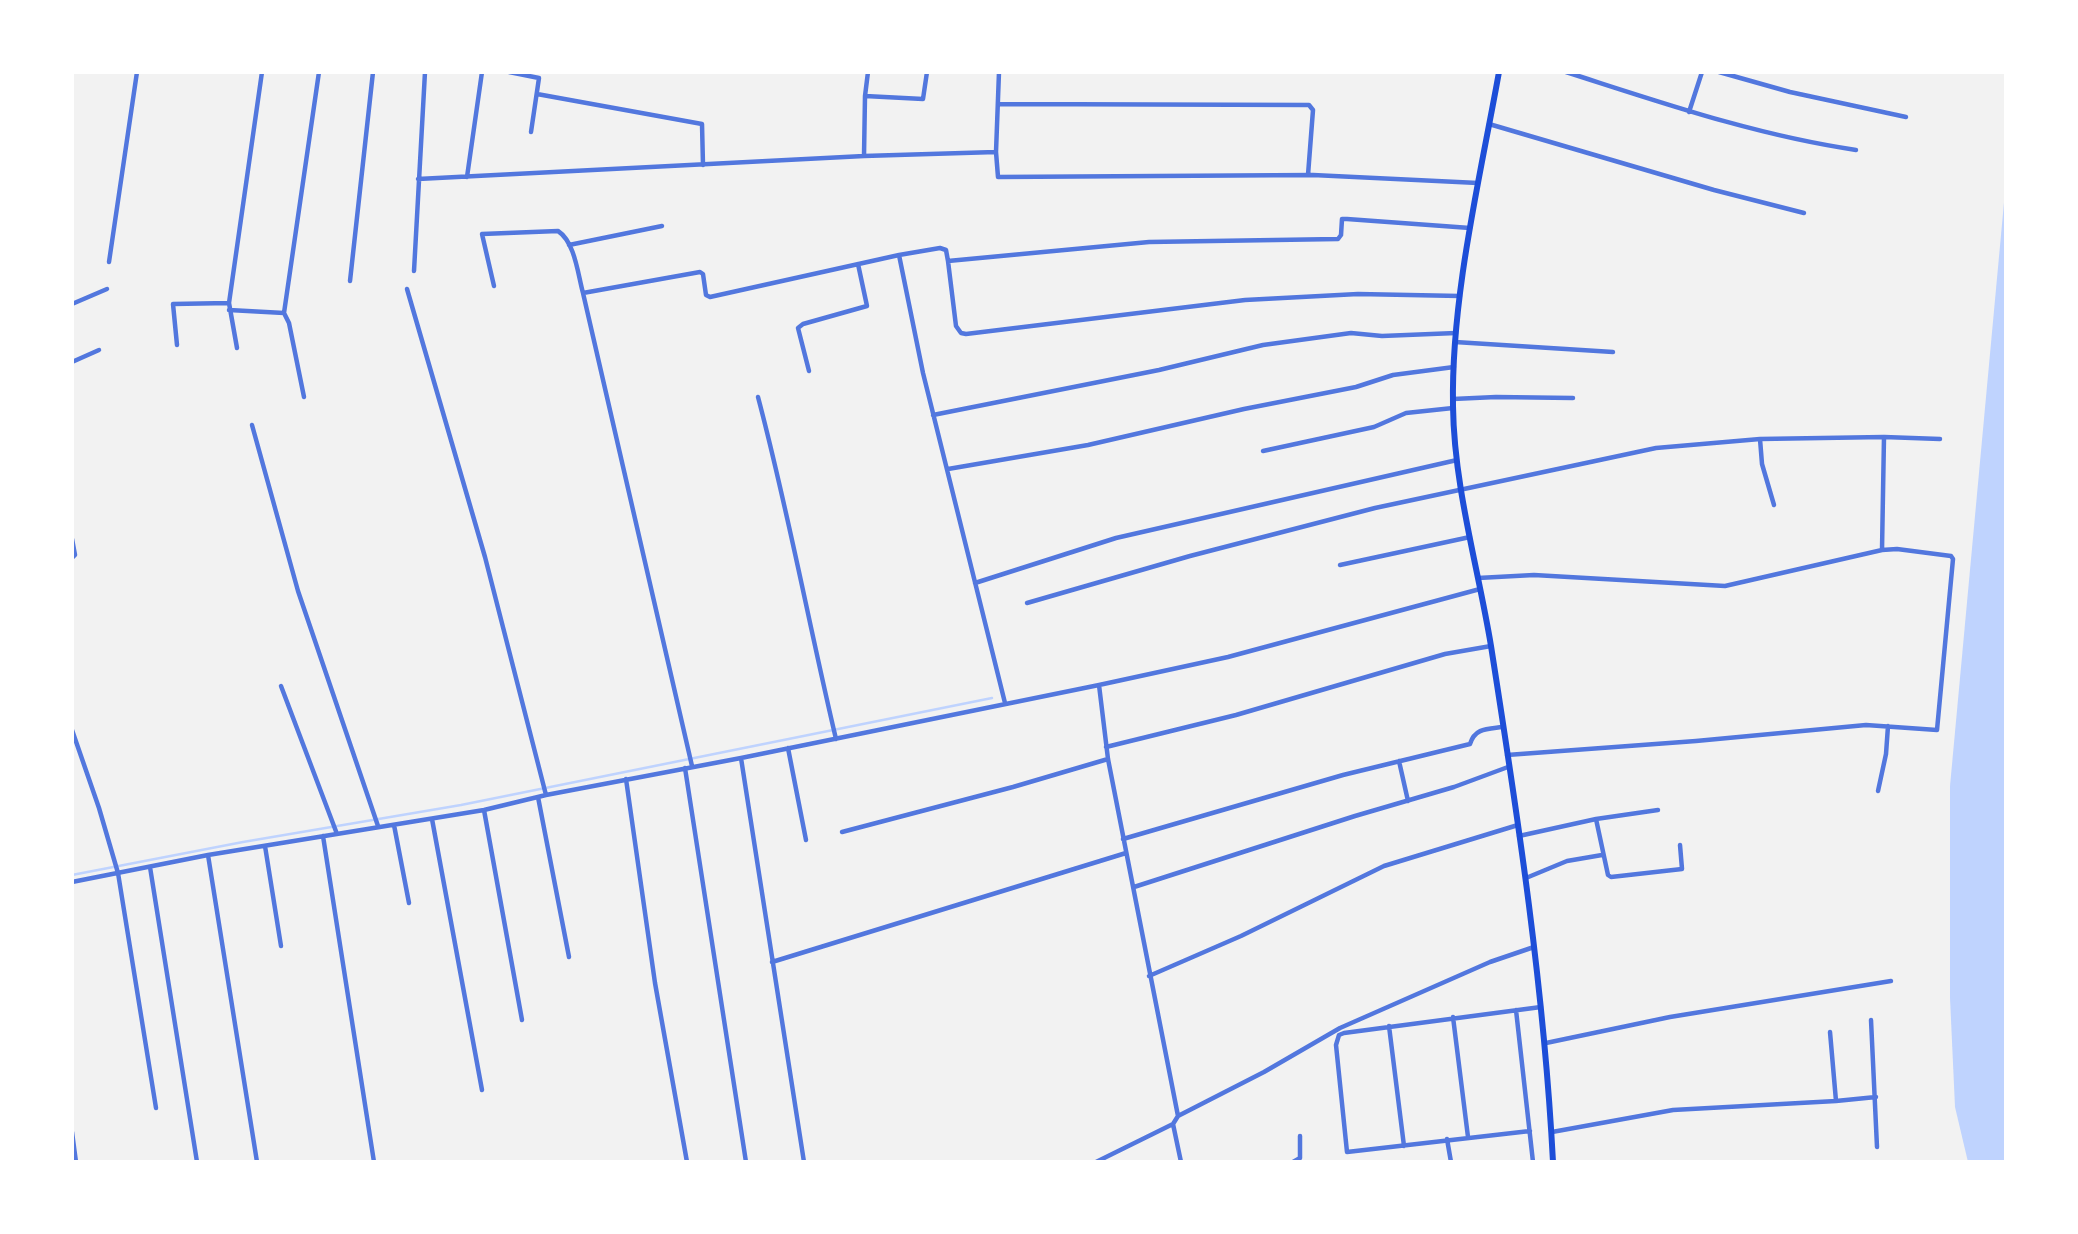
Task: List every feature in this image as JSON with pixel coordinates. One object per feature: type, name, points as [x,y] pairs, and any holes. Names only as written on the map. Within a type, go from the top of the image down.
[{"type":"main road","points":[[1499,72],[1470,228],[1455,342],[1453,408],[1457,459],[1490,646],[1535,947],[1546,1043],[1553,1162]]},
{"type":"street","points":[[109,262],[136,72]]},
{"type":"street","points":[[237,348],[229,303],[262,72]]},
{"type":"street","points":[[304,397],[285,313],[319,72]]},
{"type":"street","points":[[350,281],[373,72]]},
{"type":"street","points":[[414,271],[425,72]]},
{"type":"street","points":[[467,177],[482,72]]},
{"type":"street","points":[[509,72],[540,75],[531,132]]},
{"type":"street","points":[[864,156],[864,96],[868,72]]},
{"type":"street","points":[[864,96],[923,99],[927,72]]},
{"type":"street","points":[[999,72],[996,152],[997,174],[1001,178],[1308,175],[1478,183]]},
{"type":"street","points":[[1566,72],[1778,137],[1856,150]]},
{"type":"street","points":[[1689,111],[1702,72]]},
{"type":"street","points":[[1719,72],[1790,92],[1906,117]]},
{"type":"street","points":[[537,94],[702,124],[704,165]]},
{"type":"street","points":[[999,104],[1309,105],[1313,110],[1308,175]]},
{"type":"street","points":[[1489,124],[1714,190],[1804,212]]},
{"type":"street","points":[[418,179],[864,156],[996,152]]},
{"type":"street","points":[[948,261],[1149,242],[1338,239],[1341,235],[1342,219],[1470,228]]},
{"type":"street","points":[[569,245],[662,226]]},
{"type":"street","points":[[494,286],[483,234],[558,231],[563,234],[569,245],[583,293],[692,766]]},
{"type":"street","points":[[583,293],[700,272],[703,274],[706,295],[710,297],[898,255],[943,248],[948,261],[956,326],[961,333],[966,334],[1245,300],[1358,294],[1461,296]]},
{"type":"street","points":[[898,255],[933,415],[1005,703]]},
{"type":"street","points":[[809,372],[799,328],[803,324],[867,306],[858,264]]},
{"type":"street","points":[[72,304],[107,289]]},
{"type":"street","points":[[407,289],[485,557],[546,794]]},
{"type":"street","points":[[177,345],[173,304],[229,303]]},
{"type":"street","points":[[229,310],[285,313]]},
{"type":"street","points":[[933,415],[1158,370],[1263,345],[1351,333],[1382,336],[1456,333]]},
{"type":"street","points":[[1455,342],[1613,352]]},
{"type":"street","points":[[72,362],[99,350]]},
{"type":"street","points":[[948,469],[1088,445],[1244,409],[1356,387],[1394,375],[1454,367]]},
{"type":"street","points":[[758,397],[781,485],[836,739]]},
{"type":"street","points":[[1453,399],[1573,398]]},
{"type":"street","points":[[1262,450],[1374,427],[1406,412],[1453,408]]},
{"type":"street","points":[[253,425],[298,591],[378,826]]},
{"type":"street","points":[[1882,550],[1884,437]]},
{"type":"street","points":[[1760,439],[1762,464],[1774,505]]},
{"type":"street","points":[[1027,603],[1190,556],[1375,508],[1656,449],[1760,439],[1940,439]]},
{"type":"street","points":[[975,583],[1116,538],[1457,459]]},
{"type":"street","points":[[1340,565],[1471,537]]},
{"type":"street","points":[[72,539],[75,555],[72,558]]},
{"type":"street","points":[[1478,578],[1534,575],[1725,586],[1882,550],[1897,549],[1951,556],[1952,562],[1938,729],[1866,725],[1657,745],[1507,755]]},
{"type":"street","points":[[72,882],[336,832],[484,810],[546,794],[741,758],[1099,685],[1228,657],[1480,589]]},
{"type":"street","points":[[1106,747],[1236,715],[1444,654],[1490,646]]},
{"type":"street","points":[[1099,685],[1108,759],[1178,1116]]},
{"type":"street","points":[[281,686],[336,832]]},
{"type":"street","points":[[1878,791],[1886,754],[1888,726]]},
{"type":"street","points":[[1123,839],[1343,775],[1470,744],[1474,734],[1479,731],[1502,727]]},
{"type":"street","points":[[72,730],[118,873],[156,1108]]},
{"type":"street","points":[[788,748],[806,840]]},
{"type":"street","points":[[741,758],[804,1162]]},
{"type":"street","points":[[842,832],[989,794],[1108,759]]},
{"type":"street","points":[[1399,761],[1408,801]]},
{"type":"street","points":[[1134,887],[1508,767]]},
{"type":"street","points":[[685,768],[746,1162]]},
{"type":"street","points":[[625,779],[655,983],[687,1162]]},
{"type":"street","points":[[538,797],[569,957]]},
{"type":"street","points":[[484,810],[522,1020]]},
{"type":"street","points":[[1518,836],[1596,819],[1658,810]]},
{"type":"street","points":[[432,819],[482,1090]]},
{"type":"street","points":[[1596,819],[1602,856],[1611,877],[1682,869],[1680,845]]},
{"type":"street","points":[[1149,976],[1241,936],[1384,866],[1518,824]]},
{"type":"street","points":[[394,825],[410,903]]},
{"type":"street","points":[[323,836],[374,1162]]},
{"type":"street","points":[[265,846],[281,946]]},
{"type":"street","points":[[772,962],[1126,853]]},
{"type":"street","points":[[208,856],[257,1162]]},
{"type":"street","points":[[1525,879],[1567,861],[1602,856]]},
{"type":"street","points":[[150,867],[197,1162]]},
{"type":"street","points":[[1096,1162],[1173,1124],[1178,1116],[1264,1072],[1340,1028],[1490,962],[1535,947]]},
{"type":"street","points":[[1546,1043],[1670,1017],[1891,981]]},
{"type":"street","points":[[1530,1131],[1349,1153],[1345,1151],[1337,1040],[1341,1034],[1389,1026],[1542,1007]]},
{"type":"street","points":[[1516,1010],[1533,1162]]},
{"type":"street","points":[[1453,1017],[1468,1137]]},
{"type":"street","points":[[1871,1020],[1877,1147]]},
{"type":"street","points":[[1389,1026],[1404,1146]]},
{"type":"street","points":[[1830,1032],[1836,1101]]},
{"type":"street","points":[[1552,1132],[1673,1110],[1876,1097]]},
{"type":"street","points":[[1173,1124],[1181,1162]]},
{"type":"street","points":[[72,1132],[76,1162]]},
{"type":"street","points":[[1293,1162],[1300,1157],[1300,1136]]},
{"type":"street","points":[[1447,1139],[1451,1162]]},
{"type":"water","points":[[2006,181],[2006,1162],[1968,1162],[1955,1107],[1950,998],[1950,786]]},
{"type":"waterway","points":[[72,875],[243,842],[461,805],[992,698]]}]
